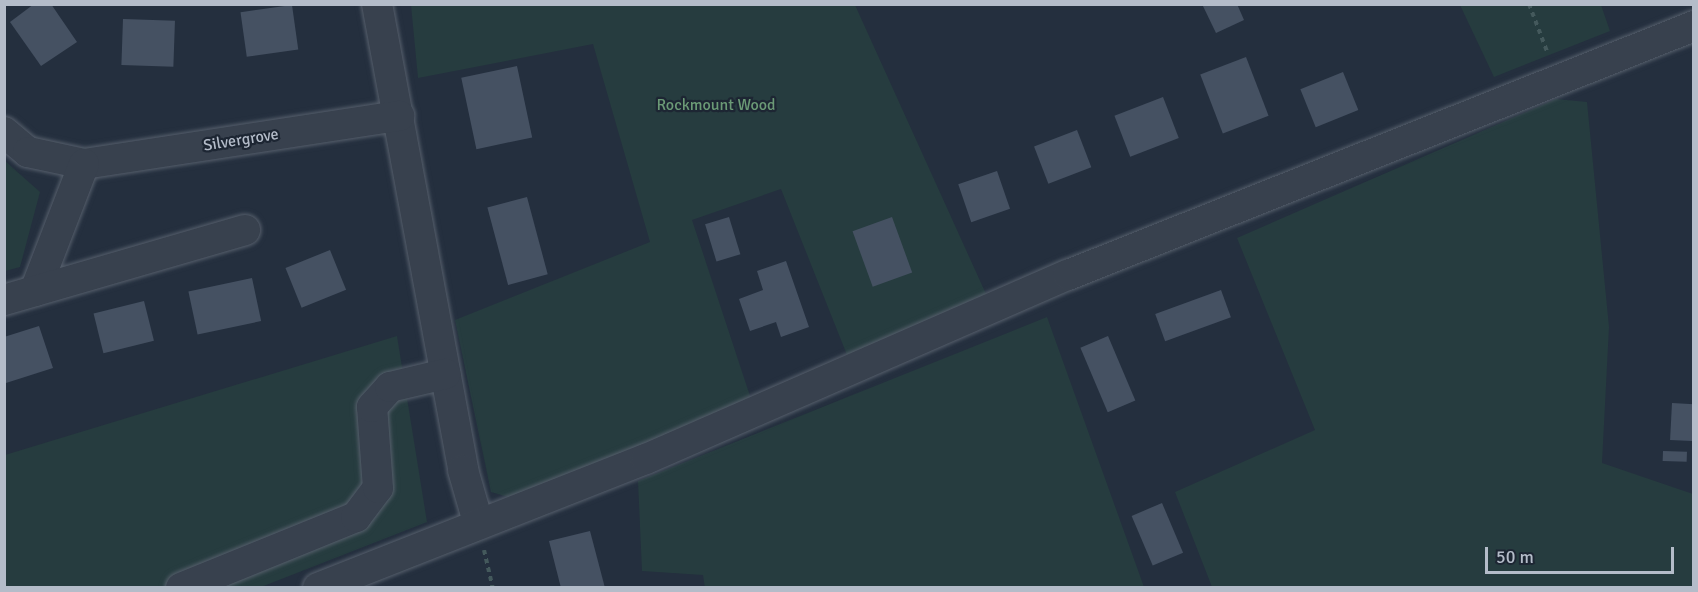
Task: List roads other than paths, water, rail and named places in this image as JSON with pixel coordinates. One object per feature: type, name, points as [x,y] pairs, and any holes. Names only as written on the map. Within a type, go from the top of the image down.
[{"type":"street","points":[[377,4],[463,470],[478,522]]},
{"type":"street","points":[[318,588],[478,522],[646,459],[1068,275],[1557,77],[1694,26]]},
{"type":"street","name":"Silvergrove","points":[[4,132],[28,152],[84,164],[399,116]]},
{"type":"street","points":[[35,291],[84,164]]},
{"type":"street","points":[[4,300],[245,230]]},
{"type":"street","points":[[181,588],[356,517],[378,488],[372,406],[390,387],[446,374]]},
{"type":"park label","name":"Rockmount Wood","points":[[716,105]]}]
